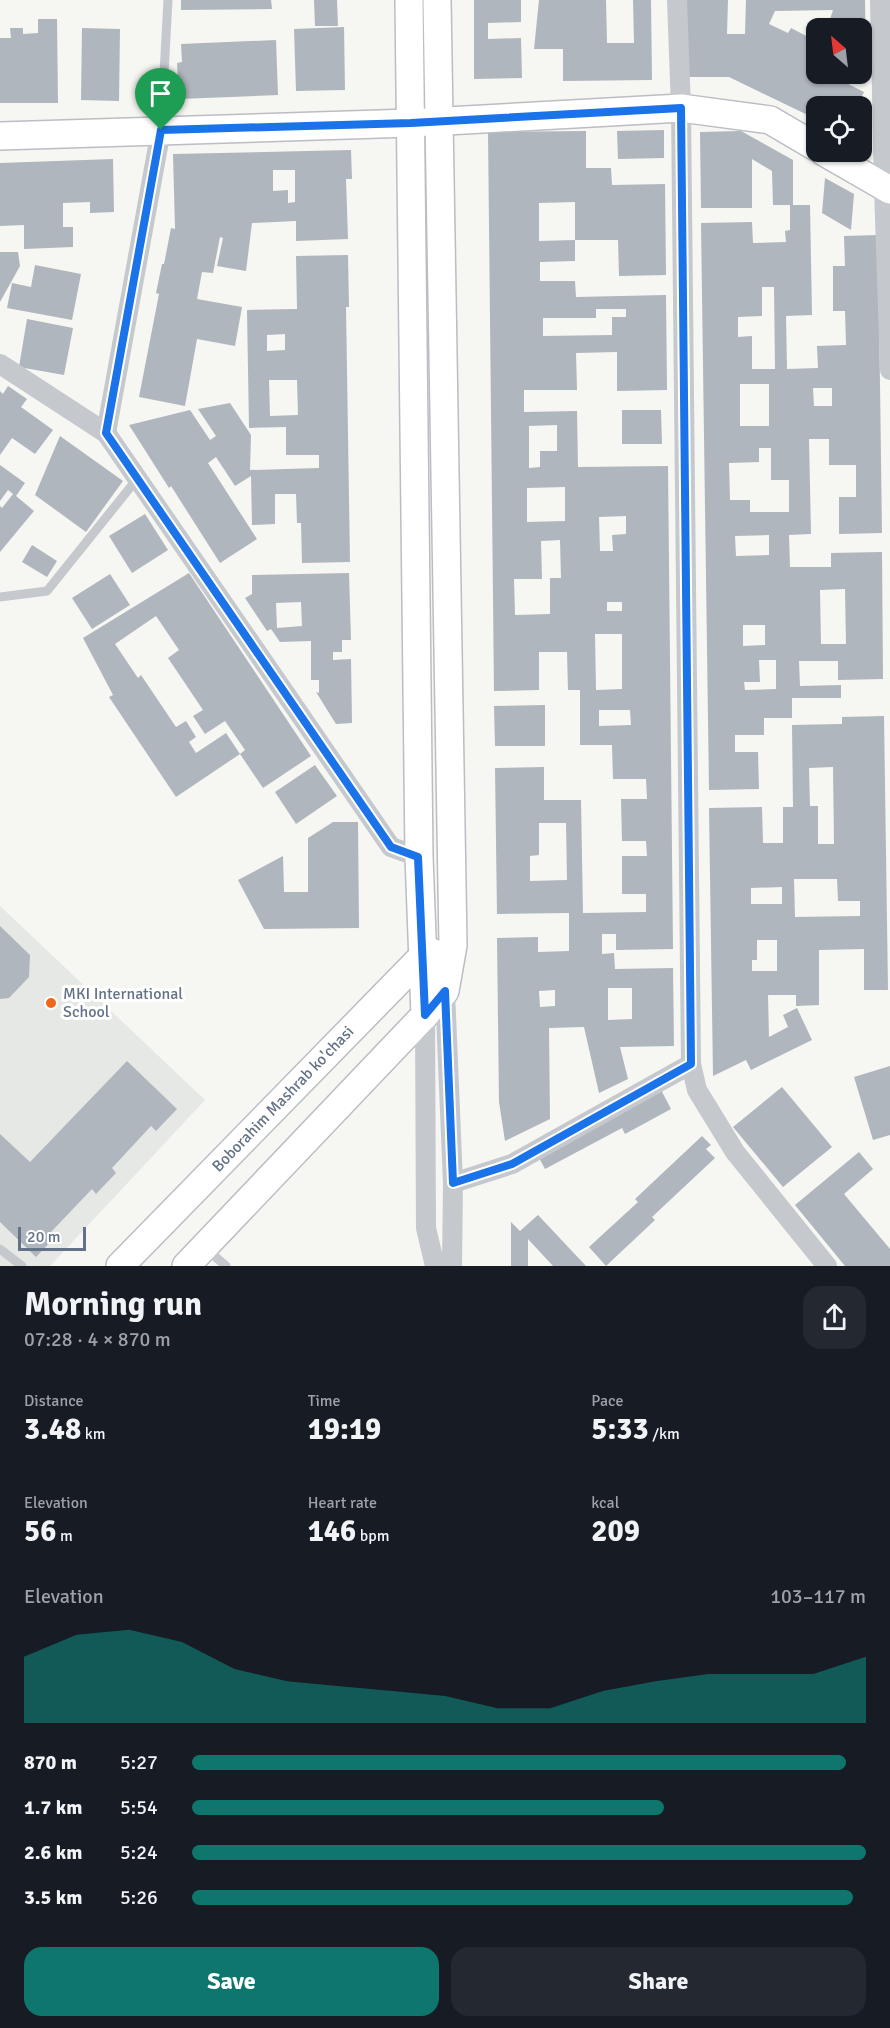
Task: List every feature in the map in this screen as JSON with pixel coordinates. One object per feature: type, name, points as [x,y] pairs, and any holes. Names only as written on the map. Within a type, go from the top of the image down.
[{"type":"main road","points":[[409,0],[418,857],[425,1015]]},
{"type":"main road","points":[[195,1257],[425,1015],[445,991],[453,945],[437,0]]},
{"type":"main road","points":[[0,136],[438,122],[681,108],[770,120],[806,141]]},
{"type":"main road","points":[[841,162],[887,189]]},
{"type":"main road","name":"Boborahim Mashrab ko'chasi","points":[[120,1266],[423,956],[453,945]]},
{"type":"street","points":[[677,0],[681,108],[691,1064],[697,1090],[735,1152],[827,1266]]},
{"type":"street","points":[[880,0],[887,189],[890,369]]},
{"type":"street","points":[[106,433],[161,130]]},
{"type":"street","points":[[0,364],[106,433],[391,847],[418,857]]},
{"type":"street","points":[[445,991],[453,1183],[452,1266]]},
{"type":"street","points":[[425,1015],[426,1228],[435,1266]]},
{"type":"street","points":[[453,1183],[512,1164],[691,1064]]},
{"type":"lane","points":[[161,130],[168,0]]},
{"type":"lane","points":[[0,597],[47,591],[137,479]]},
{"type":"lane","points":[[0,1249],[22,1266]]},
{"type":"lane","points":[[195,1257],[226,1266]]},
{"type":"shaded area","name":"MKI International School","points":[[0,906],[205,1100],[50,1266],[0,1266]]},
{"type":"building","points":[[181,0],[271,0],[272,9],[181,10]]},
{"type":"building","points":[[314,0],[337,0],[338,26],[315,26]]},
{"type":"building","points":[[474,0],[521,0],[521,22],[488,23],[488,39],[521,38],[522,78],[474,79]]},
{"type":"building","points":[[539,0],[606,0],[607,43],[634,43],[633,0],[651,0],[652,80],[563,81],[563,49],[534,49]]},
{"type":"building","points":[[681,0],[728,0],[727,34],[745,34],[746,0],[865,0],[865,18],[830,18],[833,10],[775,11],[769,24],[788,33],[791,28],[806,36],[806,84],[848,84],[864,92],[862,96],[806,96],[806,114],[729,77],[682,77]]},
{"type":"building","points":[[38,19],[57,19],[58,103],[0,103],[0,38],[11,38],[10,28],[23,28],[23,34],[38,33]]},
{"type":"building","points":[[344,27],[345,90],[296,91],[294,29]]},
{"type":"building","points":[[82,28],[120,29],[119,101],[81,100]]},
{"type":"building","points":[[276,40],[278,95],[179,99],[177,63],[182,62],[181,44]]},
{"type":"building","points":[[664,130],[664,158],[618,159],[617,131]]},
{"type":"building","points":[[586,131],[586,168],[611,168],[612,185],[665,184],[666,275],[619,276],[618,240],[575,240],[575,261],[540,262],[540,281],[575,281],[576,297],[666,295],[667,390],[617,391],[617,352],[576,353],[577,390],[524,390],[524,412],[577,411],[578,467],[668,466],[673,949],[616,950],[616,934],[602,934],[602,954],[614,953],[615,969],[673,968],[674,1046],[620,1047],[628,1079],[599,1093],[584,1027],[549,1028],[550,1119],[505,1141],[499,1102],[497,938],[538,937],[538,952],[569,951],[569,913],[497,914],[495,768],[544,767],[544,800],[581,800],[583,913],[646,912],[646,894],[622,894],[622,856],[647,856],[646,841],[622,841],[621,799],[647,799],[646,779],[613,779],[612,745],[580,745],[580,690],[568,690],[567,652],[539,652],[539,690],[494,691],[488,132]],"holes":[[[575,202],[575,240],[539,241],[539,203]],[[596,309],[626,309],[626,317],[612,317],[612,335],[543,336],[543,318],[596,318]],[[557,425],[557,451],[540,451],[540,467],[529,468],[529,426]],[[565,487],[565,521],[527,522],[527,488]],[[626,516],[626,534],[612,535],[613,551],[600,551],[599,517]],[[560,540],[561,578],[550,578],[550,614],[515,615],[514,579],[542,579],[541,541]],[[607,602],[622,602],[622,611],[607,611]],[[595,634],[622,634],[622,689],[596,690]],[[599,710],[630,710],[631,725],[599,726]],[[539,823],[566,823],[567,880],[530,881],[530,856],[539,855]],[[608,988],[632,988],[632,1019],[608,1020]],[[555,990],[555,1006],[540,1007],[539,991]]]},
{"type":"building","points":[[741,131],[793,160],[793,205],[810,205],[812,315],[786,316],[787,369],[818,368],[817,346],[846,345],[845,311],[833,311],[833,266],[845,266],[844,236],[878,235],[882,533],[839,534],[839,497],[856,497],[856,465],[829,465],[829,439],[809,439],[811,534],[789,535],[790,567],[831,567],[831,553],[882,552],[883,679],[838,680],[838,661],[799,661],[800,686],[841,685],[841,698],[792,698],[792,718],[764,718],[764,735],[735,735],[735,752],[758,752],[759,789],[709,790],[701,223],[752,222],[753,243],[786,242],[785,231],[790,230],[790,205],[773,205],[772,171],[752,159],[752,208],[701,208],[700,132]],"holes":[[[762,287],[774,287],[775,369],[752,369],[752,336],[738,337],[738,317],[762,316]],[[740,384],[769,384],[769,426],[740,426]],[[813,388],[832,388],[832,406],[814,406]],[[759,448],[771,448],[771,480],[789,480],[789,512],[750,512],[750,500],[730,500],[729,463],[759,462]],[[769,535],[769,555],[736,556],[735,536]],[[845,589],[846,644],[821,644],[820,590]],[[743,625],[765,625],[765,645],[743,646]],[[759,660],[776,660],[776,689],[745,690],[744,682],[760,682]]]},
{"type":"building","points":[[351,150],[352,179],[346,179],[348,239],[296,241],[296,221],[252,223],[246,271],[217,266],[223,238],[220,237],[213,273],[202,272],[197,299],[242,307],[235,346],[197,339],[185,406],[139,397],[159,294],[156,293],[162,264],[164,264],[171,228],[175,229],[173,154]],"holes":[[[273,170],[295,170],[295,202],[288,203],[288,190],[273,191]]]},
{"type":"building","points":[[113,159],[114,212],[90,213],[90,202],[63,203],[63,227],[73,227],[73,247],[24,249],[24,225],[0,226],[0,163]]},
{"type":"building","points":[[825,178],[854,194],[851,230],[822,213]]},
{"type":"building","points":[[0,252],[18,252],[20,266],[0,302]]},
{"type":"building","points":[[348,255],[349,307],[346,307],[350,562],[302,563],[301,523],[297,523],[296,494],[275,494],[275,524],[252,525],[251,476],[235,486],[216,457],[208,463],[257,539],[220,563],[129,425],[190,410],[210,440],[216,436],[198,409],[230,403],[251,435],[250,470],[319,468],[319,455],[286,455],[286,427],[249,428],[247,310],[297,309],[296,256]],"holes":[[[285,334],[285,350],[267,351],[267,335]],[[269,380],[297,380],[298,415],[270,416]]]},
{"type":"building","points":[[35,265],[81,274],[72,320],[7,308],[12,283],[31,287]]},
{"type":"building","points":[[27,319],[73,328],[64,375],[19,367]]},
{"type":"building","points":[[8,386],[27,399],[21,407],[53,430],[35,454],[12,438],[0,455],[0,391],[3,394]]},
{"type":"building","points":[[622,410],[661,410],[662,444],[622,444]]},
{"type":"building","points":[[60,436],[123,481],[86,532],[35,495]]},
{"type":"building","points":[[0,465],[25,483],[16,496],[34,511],[0,552],[0,506],[2,508],[13,494],[8,490],[0,501]]},
{"type":"building","points":[[145,514],[168,550],[132,573],[109,536]]},
{"type":"building","points":[[32,545],[57,561],[47,577],[22,562]]},
{"type":"building","points":[[189,573],[311,756],[263,788],[240,754],[176,797],[109,697],[113,695],[83,638]],"holes":[[[156,616],[179,650],[168,658],[203,710],[193,716],[205,734],[225,721],[245,750],[240,754],[226,733],[196,753],[189,742],[196,737],[186,721],[176,727],[141,675],[138,678],[115,644]]]},
{"type":"building","points":[[349,573],[351,640],[342,640],[342,652],[333,652],[333,660],[351,659],[352,723],[336,724],[316,692],[319,693],[319,680],[311,680],[311,641],[280,642],[271,629],[267,631],[245,598],[252,594],[252,575]],"holes":[[[301,602],[302,626],[277,628],[276,603]]]},
{"type":"building","points":[[110,574],[130,605],[92,629],[72,598]]},
{"type":"building","points":[[545,705],[545,746],[495,746],[494,706]]},
{"type":"building","points":[[884,716],[888,990],[864,990],[864,949],[819,950],[819,1005],[796,1006],[796,995],[768,995],[769,1037],[788,1027],[783,1015],[797,1008],[812,1040],[751,1070],[746,1060],[713,1076],[709,808],[762,807],[763,843],[783,843],[783,807],[793,807],[792,725],[842,724],[842,717]],"holes":[[[833,767],[834,844],[818,844],[818,806],[810,806],[809,768]],[[794,879],[837,879],[838,901],[860,901],[860,916],[795,917]],[[782,887],[782,904],[751,904],[751,888]],[[757,940],[777,940],[777,971],[752,971],[752,960],[757,960]]]},
{"type":"building","points":[[315,765],[337,796],[296,824],[275,792]]},
{"type":"building","points":[[333,822],[358,822],[359,928],[264,929],[238,880],[283,856],[284,892],[308,892],[308,838]]},
{"type":"building","points":[[0,926],[30,955],[29,977],[9,998],[0,999]]},
{"type":"building","points":[[127,1061],[177,1109],[156,1131],[151,1126],[112,1168],[116,1173],[96,1194],[92,1189],[51,1232],[56,1236],[36,1257],[0,1222],[0,1134],[30,1162]]},
{"type":"building","points":[[890,1066],[890,1135],[873,1140],[854,1077]]},
{"type":"building","points":[[782,1087],[832,1147],[783,1187],[733,1127]]},
{"type":"building","points":[[660,1088],[671,1109],[625,1134],[622,1128],[545,1169],[537,1154]]},
{"type":"building","points":[[702,1136],[711,1145],[706,1149],[715,1158],[652,1217],[655,1220],[606,1266],[589,1247],[638,1202],[635,1199]]},
{"type":"building","points":[[859,1152],[873,1169],[844,1194],[890,1249],[890,1266],[845,1266],[795,1205]]},
{"type":"building","points":[[538,1215],[586,1266],[553,1266],[528,1239],[528,1266],[511,1266],[511,1222],[520,1231]]},
{"type":"place","name":"MKI International School","points":[[51,1003]]},
{"type":"route","points":[[681,108],[691,1064],[512,1164],[453,1183],[445,991],[425,1015],[418,857],[391,847],[106,433],[161,130],[411,123],[681,108]]}]
